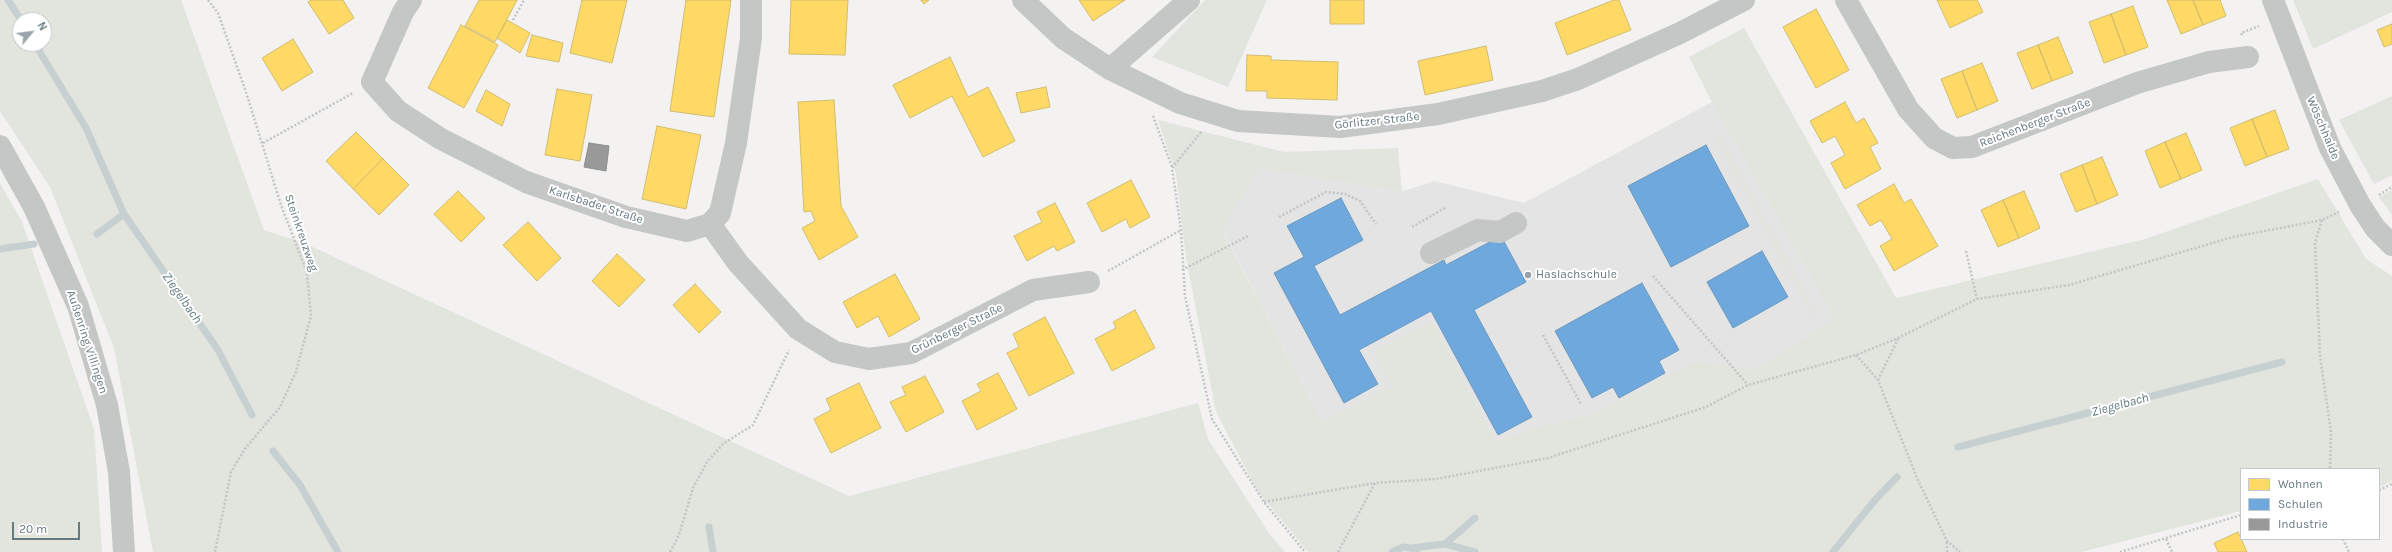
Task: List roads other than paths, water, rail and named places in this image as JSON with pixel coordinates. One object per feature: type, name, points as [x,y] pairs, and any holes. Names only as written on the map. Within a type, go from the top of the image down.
[{"type":"street","name":"Karlsbader Straße","points":[[411,0],[403,12],[372,82],[398,111],[441,138],[526,182],[626,217],[687,231],[710,224]]},
{"type":"street","points":[[710,224],[720,213],[736,143],[751,38],[751,0]]},
{"type":"street","name":"Görlitzer Straße","points":[[1022,0],[1063,38],[1110,69],[1142,86],[1180,103],[1238,121],[1340,127],[1438,114],[1542,91],[1578,79],[1680,33],[1744,0]]},
{"type":"street","points":[[1110,69],[1189,0]]},
{"type":"street","name":"Reichenberger Straße","points":[[1846,0],[1908,109],[1934,138],[1953,148],[1972,147],[2137,83],[2209,62],[2248,58]]},
{"type":"street","name":"Wöschhalde","points":[[2276,9],[2330,148],[2360,205],[2375,228],[2392,245]]},
{"type":"street","name":"Außenring Villingen","points":[[0,146],[34,207],[78,306],[107,405],[119,472],[124,552]]},
{"type":"street","points":[[1430,253],[1478,230],[1500,232],[1516,223]]},
{"type":"street","name":"Grünberger Straße","points":[[710,224],[738,263],[798,329],[835,352],[870,359],[911,353],[1033,290],[1089,282]]},
{"type":"waterway","points":[[8,0],[16,12]]},
{"type":"waterway","name":"Ziegelbach","points":[[40,52],[86,128],[124,214],[218,350],[252,415]]},
{"type":"waterway","name":"Ziegelbach","points":[[97,234],[124,214]]},
{"type":"waterway","name":"Ziegelbach","points":[[0,249],[34,244]]},
{"type":"waterway","name":"Ziegelbach","points":[[1958,447],[2282,362]]},
{"type":"waterway","name":"Ziegelbach","points":[[273,451],[300,485],[338,552]]},
{"type":"waterway","name":"Ziegelbach","points":[[1833,552],[1875,500],[1897,477]]},
{"type":"waterway","points":[[1411,548],[1445,544],[1475,518]]},
{"type":"waterway","points":[[709,527],[713,552]]},
{"type":"waterway","points":[[1445,544],[1475,552]]},
{"type":"waterway","name":"Ziegelbach","points":[[1392,552],[1403,547],[1411,548],[1416,552]]},
{"type":"place","name":"Haslachschule","points":[[1528,275]]}]
